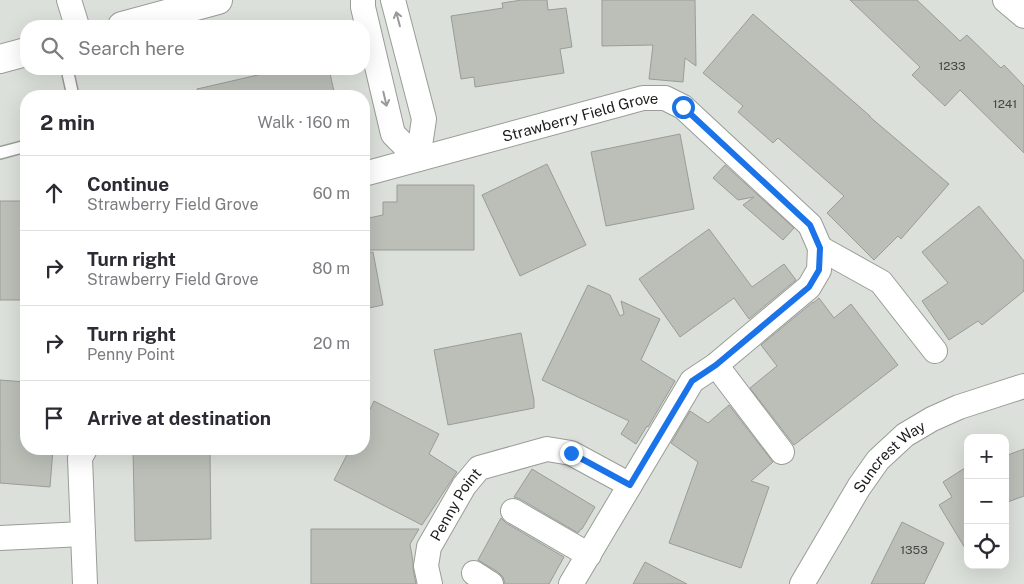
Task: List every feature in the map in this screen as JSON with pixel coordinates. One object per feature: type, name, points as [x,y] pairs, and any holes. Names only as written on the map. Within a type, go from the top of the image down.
[{"type":"main road","points":[[144,20],[218,0]]},
{"type":"main road","points":[[0,59],[20,54]]},
{"type":"street","points":[[69,0],[75,20]]},
{"type":"street","points":[[363,0],[366,20]]},
{"type":"street","points":[[393,0],[424,119],[418,159]]},
{"type":"street","points":[[1005,0],[1024,16]]},
{"type":"street","points":[[370,35],[393,134],[418,159]]},
{"type":"street","points":[[376,60],[407,51]]},
{"type":"street","name":"Strawberry Field Grove","points":[[370,172],[643,98],[665,98],[683,107],[810,225],[820,248],[819,270],[809,287],[716,365],[692,381],[571,584]]},
{"type":"street","points":[[820,248],[881,282],[935,351]]},
{"type":"street","points":[[716,365],[782,452]]},
{"type":"street","name":"Suncrest Way","points":[[802,584],[859,487],[878,460],[905,435],[932,419],[960,407],[1024,386]]},
{"type":"street","name":"Penny Point","points":[[430,584],[426,566],[429,548],[464,486],[479,468],[546,449],[571,453],[630,485]]},
{"type":"street","points":[[82,455],[80,458],[86,584]]},
{"type":"street","points":[[513,511],[589,555]]},
{"type":"street","points":[[0,538],[83,534]]},
{"type":"lane","points":[[68,75],[72,90]]},
{"type":"lane","points":[[0,153],[20,148]]},
{"type":"building","points":[[522,0],[547,0],[548,10],[566,8],[572,47],[560,49],[564,73],[475,87],[474,77],[461,79],[451,16],[503,8],[502,3]]},
{"type":"building","points":[[602,0],[695,0],[696,66],[685,58],[683,82],[649,79],[653,45],[602,46]]},
{"type":"building","points":[[850,0],[917,0],[960,41],[967,35],[1001,68],[1004,65],[1024,86],[1024,153],[960,90],[945,106],[912,75],[920,67]]},
{"type":"building","points":[[753,14],[949,184],[901,239],[898,236],[874,260],[827,213],[844,196],[778,138],[773,143],[738,112],[743,106],[703,73]]},
{"type":"building","points":[[258,75],[330,75],[334,90],[197,90]]},
{"type":"building","points":[[680,134],[694,209],[606,226],[591,152]]},
{"type":"building","points":[[547,164],[586,245],[520,276],[482,195]]},
{"type":"building","points":[[725,165],[794,228],[783,240],[743,205],[754,197],[738,200],[713,178]]},
{"type":"building","points":[[397,185],[474,185],[474,250],[370,250],[370,218],[383,215],[383,202],[397,202]]},
{"type":"building","points":[[0,201],[20,201],[20,300],[0,300]]},
{"type":"building","points":[[979,206],[1024,261],[1024,291],[982,325],[978,321],[949,340],[922,301],[948,283],[922,252]]},
{"type":"building","points":[[709,229],[752,287],[784,264],[796,280],[749,319],[734,298],[680,337],[639,279]]},
{"type":"building","points":[[370,252],[373,252],[383,305],[370,308]]},
{"type":"building","points":[[588,285],[610,295],[620,316],[624,314],[621,301],[660,319],[641,360],[675,381],[636,444],[621,434],[629,421],[542,380]]},
{"type":"building","points":[[819,298],[834,318],[851,304],[898,365],[794,445],[750,388],[777,366],[761,345]]},
{"type":"building","points":[[521,333],[534,408],[448,425],[434,350]]},
{"type":"building","points":[[0,380],[20,382],[20,455],[53,455],[50,487],[0,483]]},
{"type":"building","points":[[374,401],[439,434],[429,454],[457,472],[422,525],[334,480],[347,455],[370,455],[370,409]]},
{"type":"building","points":[[729,405],[773,462],[751,481],[769,487],[741,568],[669,543],[698,462],[671,443],[690,411],[708,423]]},
{"type":"building","points":[[1024,449],[1024,496],[1009,502],[1009,479],[1009,455]]},
{"type":"building","points":[[133,455],[210,455],[211,539],[135,541]]},
{"type":"building","points":[[532,469],[595,507],[578,533],[514,497]]},
{"type":"building","points":[[964,469],[964,546],[939,505],[952,497],[943,482]]},
{"type":"building","points":[[501,518],[506,523],[564,557],[549,584],[505,584],[503,577],[498,572],[478,560]]},
{"type":"building","points":[[902,522],[944,543],[924,584],[871,584]]},
{"type":"building","points":[[311,529],[419,529],[410,544],[416,584],[311,584]]},
{"type":"building","points":[[645,562],[687,584],[633,584]]},
{"type":"route","points":[[571,453],[630,485],[692,381],[716,365],[809,287],[819,270],[820,248],[810,225],[683,107]]}]
